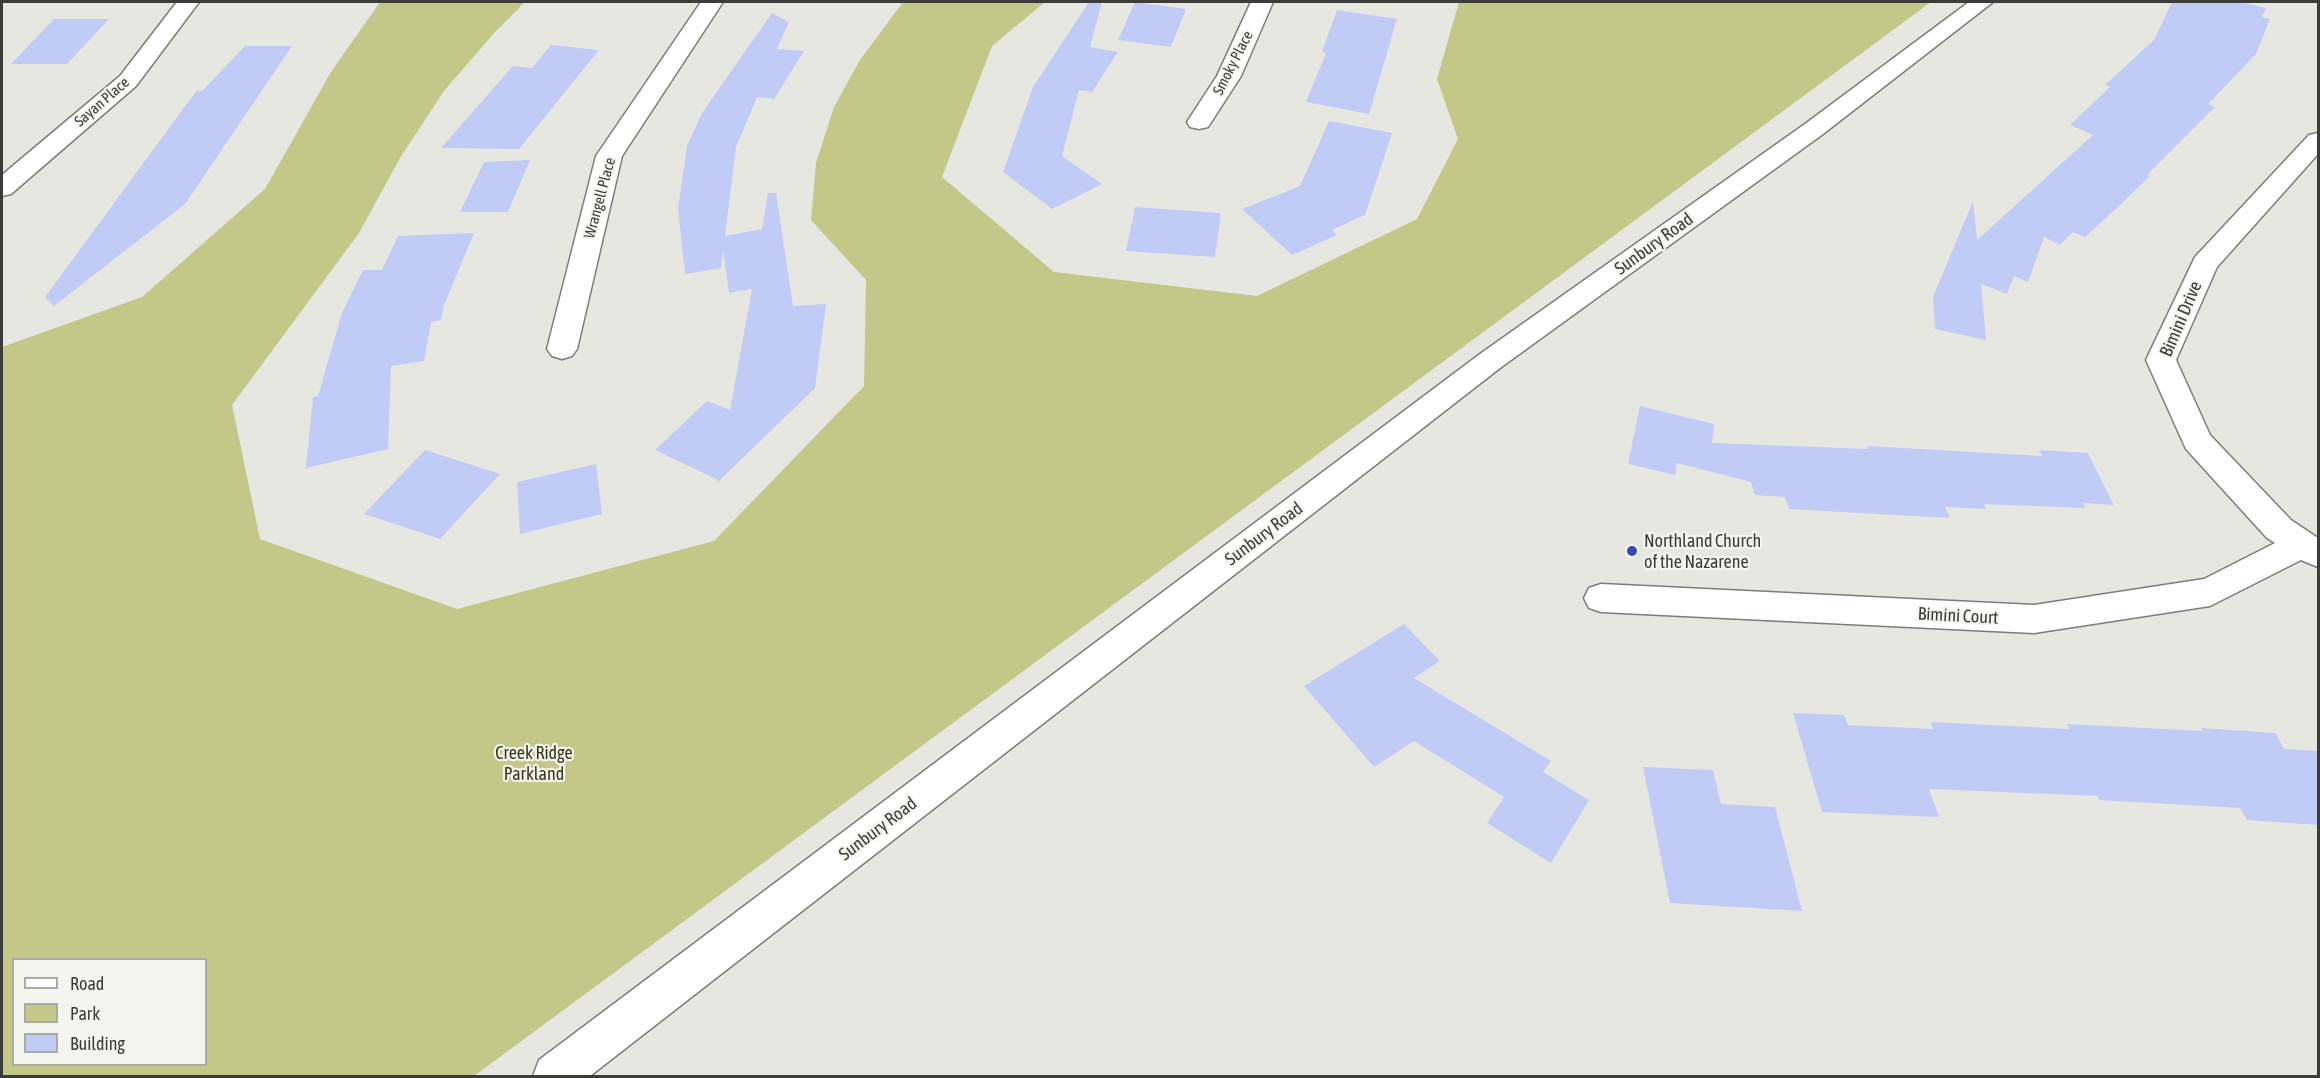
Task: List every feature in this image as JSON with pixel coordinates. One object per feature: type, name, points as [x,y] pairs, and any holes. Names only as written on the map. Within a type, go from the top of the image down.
[{"type":"street","name":"Sayan Place","points":[[2,188],[128,81],[188,2]]},
{"type":"street","name":"Wrangell Place","points":[[562,350],[609,156],[712,2]]},
{"type":"street","name":"Smoky Place","points":[[1199,122],[1229,76],[1262,2]]},
{"type":"street","name":"Sunbury Road","points":[[555,1077],[1490,361],[1814,129],[1982,2]]},
{"type":"street","name":"Bimini Drive","points":[[2310,550],[2279,529],[2197,441],[2161,360],[2205,263],[2319,140]]},
{"type":"street","name":"Bimini Court","points":[[1601,598],[2034,619],[2210,592],[2310,550]]},
{"type":"green space","name":"Creek Ridge Parkland","points":[[380,2],[525,2],[495,32],[444,91],[400,158],[359,233],[232,405],[260,539],[457,609],[714,541],[864,386],[866,280],[811,220],[816,163],[834,107],[860,60],[903,2],[1045,2],[992,46],[942,177],[1054,272],[1257,296],[1417,219],[1458,139],[1437,79],[1459,2],[1931,2],[474,1076],[2,1076],[2,347],[142,297],[265,189],[331,72]]},
{"type":"building","points":[[1089,2],[1102,2],[1090,47],[1118,52],[1092,92],[1079,90],[1062,156],[1102,184],[1052,209],[1003,172],[1033,87]]},
{"type":"building","points":[[1135,2],[1186,9],[1171,47],[1118,40]]},
{"type":"building","points":[[2172,2],[2240,2],[2266,8],[2262,17],[2270,19],[2256,54],[2208,104],[2215,107],[2119,206],[2085,237],[2073,232],[2060,245],[2044,237],[2028,282],[2014,276],[2007,294],[1981,284],[1986,340],[1935,329],[1933,297],[1973,201],[1977,240],[2093,135],[2070,125],[2110,87],[2105,85],[2154,40]]},
{"type":"building","points":[[1337,10],[1397,19],[1369,114],[1306,102],[1326,53],[1322,52]]},
{"type":"building","points":[[772,13],[789,22],[777,49],[804,51],[774,99],[757,97],[736,147],[725,236],[762,229],[768,193],[776,193],[793,306],[826,304],[815,388],[717,483],[718,480],[655,450],[707,401],[730,410],[752,289],[729,293],[723,250],[721,268],[685,274],[678,208],[687,146],[702,113]]},
{"type":"building","points":[[54,19],[109,19],[67,64],[11,64]]},
{"type":"building","points":[[551,45],[599,50],[519,149],[441,148],[513,66],[532,68]]},
{"type":"building","points":[[245,46],[292,46],[185,204],[54,306],[45,297],[197,90],[202,91]]},
{"type":"building","points":[[1329,121],[1392,133],[1365,215],[1332,230],[1337,235],[1292,255],[1242,209],[1300,186]]},
{"type":"building","points":[[530,160],[508,212],[460,212],[484,162]]},
{"type":"building","points":[[1135,207],[1221,213],[1215,257],[1126,251]]},
{"type":"building","points":[[474,233],[444,305],[441,320],[431,322],[424,361],[391,366],[388,449],[306,468],[313,397],[318,396],[342,313],[363,270],[382,270],[398,236]]},
{"type":"building","points":[[1640,406],[1714,424],[1712,443],[1868,449],[1867,446],[2042,456],[2039,450],[2088,453],[2114,505],[2083,503],[2085,508],[1984,504],[1986,509],[1945,507],[1950,518],[1789,509],[1785,497],[1755,495],[1751,482],[1677,463],[1675,475],[1628,464]]},
{"type":"building","points":[[425,450],[500,474],[440,539],[364,514]]},
{"type":"building","points":[[596,464],[602,514],[520,534],[517,482]]},
{"type":"building","points":[[1404,624],[1440,661],[1414,678],[1551,761],[1543,772],[1589,800],[1551,863],[1487,823],[1504,797],[1414,741],[1374,767],[1304,686]]},
{"type":"building","points":[[1793,713],[1844,715],[1848,725],[1933,729],[1931,722],[2069,729],[2067,724],[2203,731],[2201,728],[2276,733],[2284,749],[2319,751],[2319,825],[2247,820],[2240,808],[2099,800],[2098,796],[1929,789],[1939,817],[1822,812]]},
{"type":"building","points":[[1643,767],[1713,770],[1721,804],[1775,807],[1802,911],[1670,903]]},
{"type":"place","name":"Northland Church of the Nazarene","points":[[1632,551]]}]
